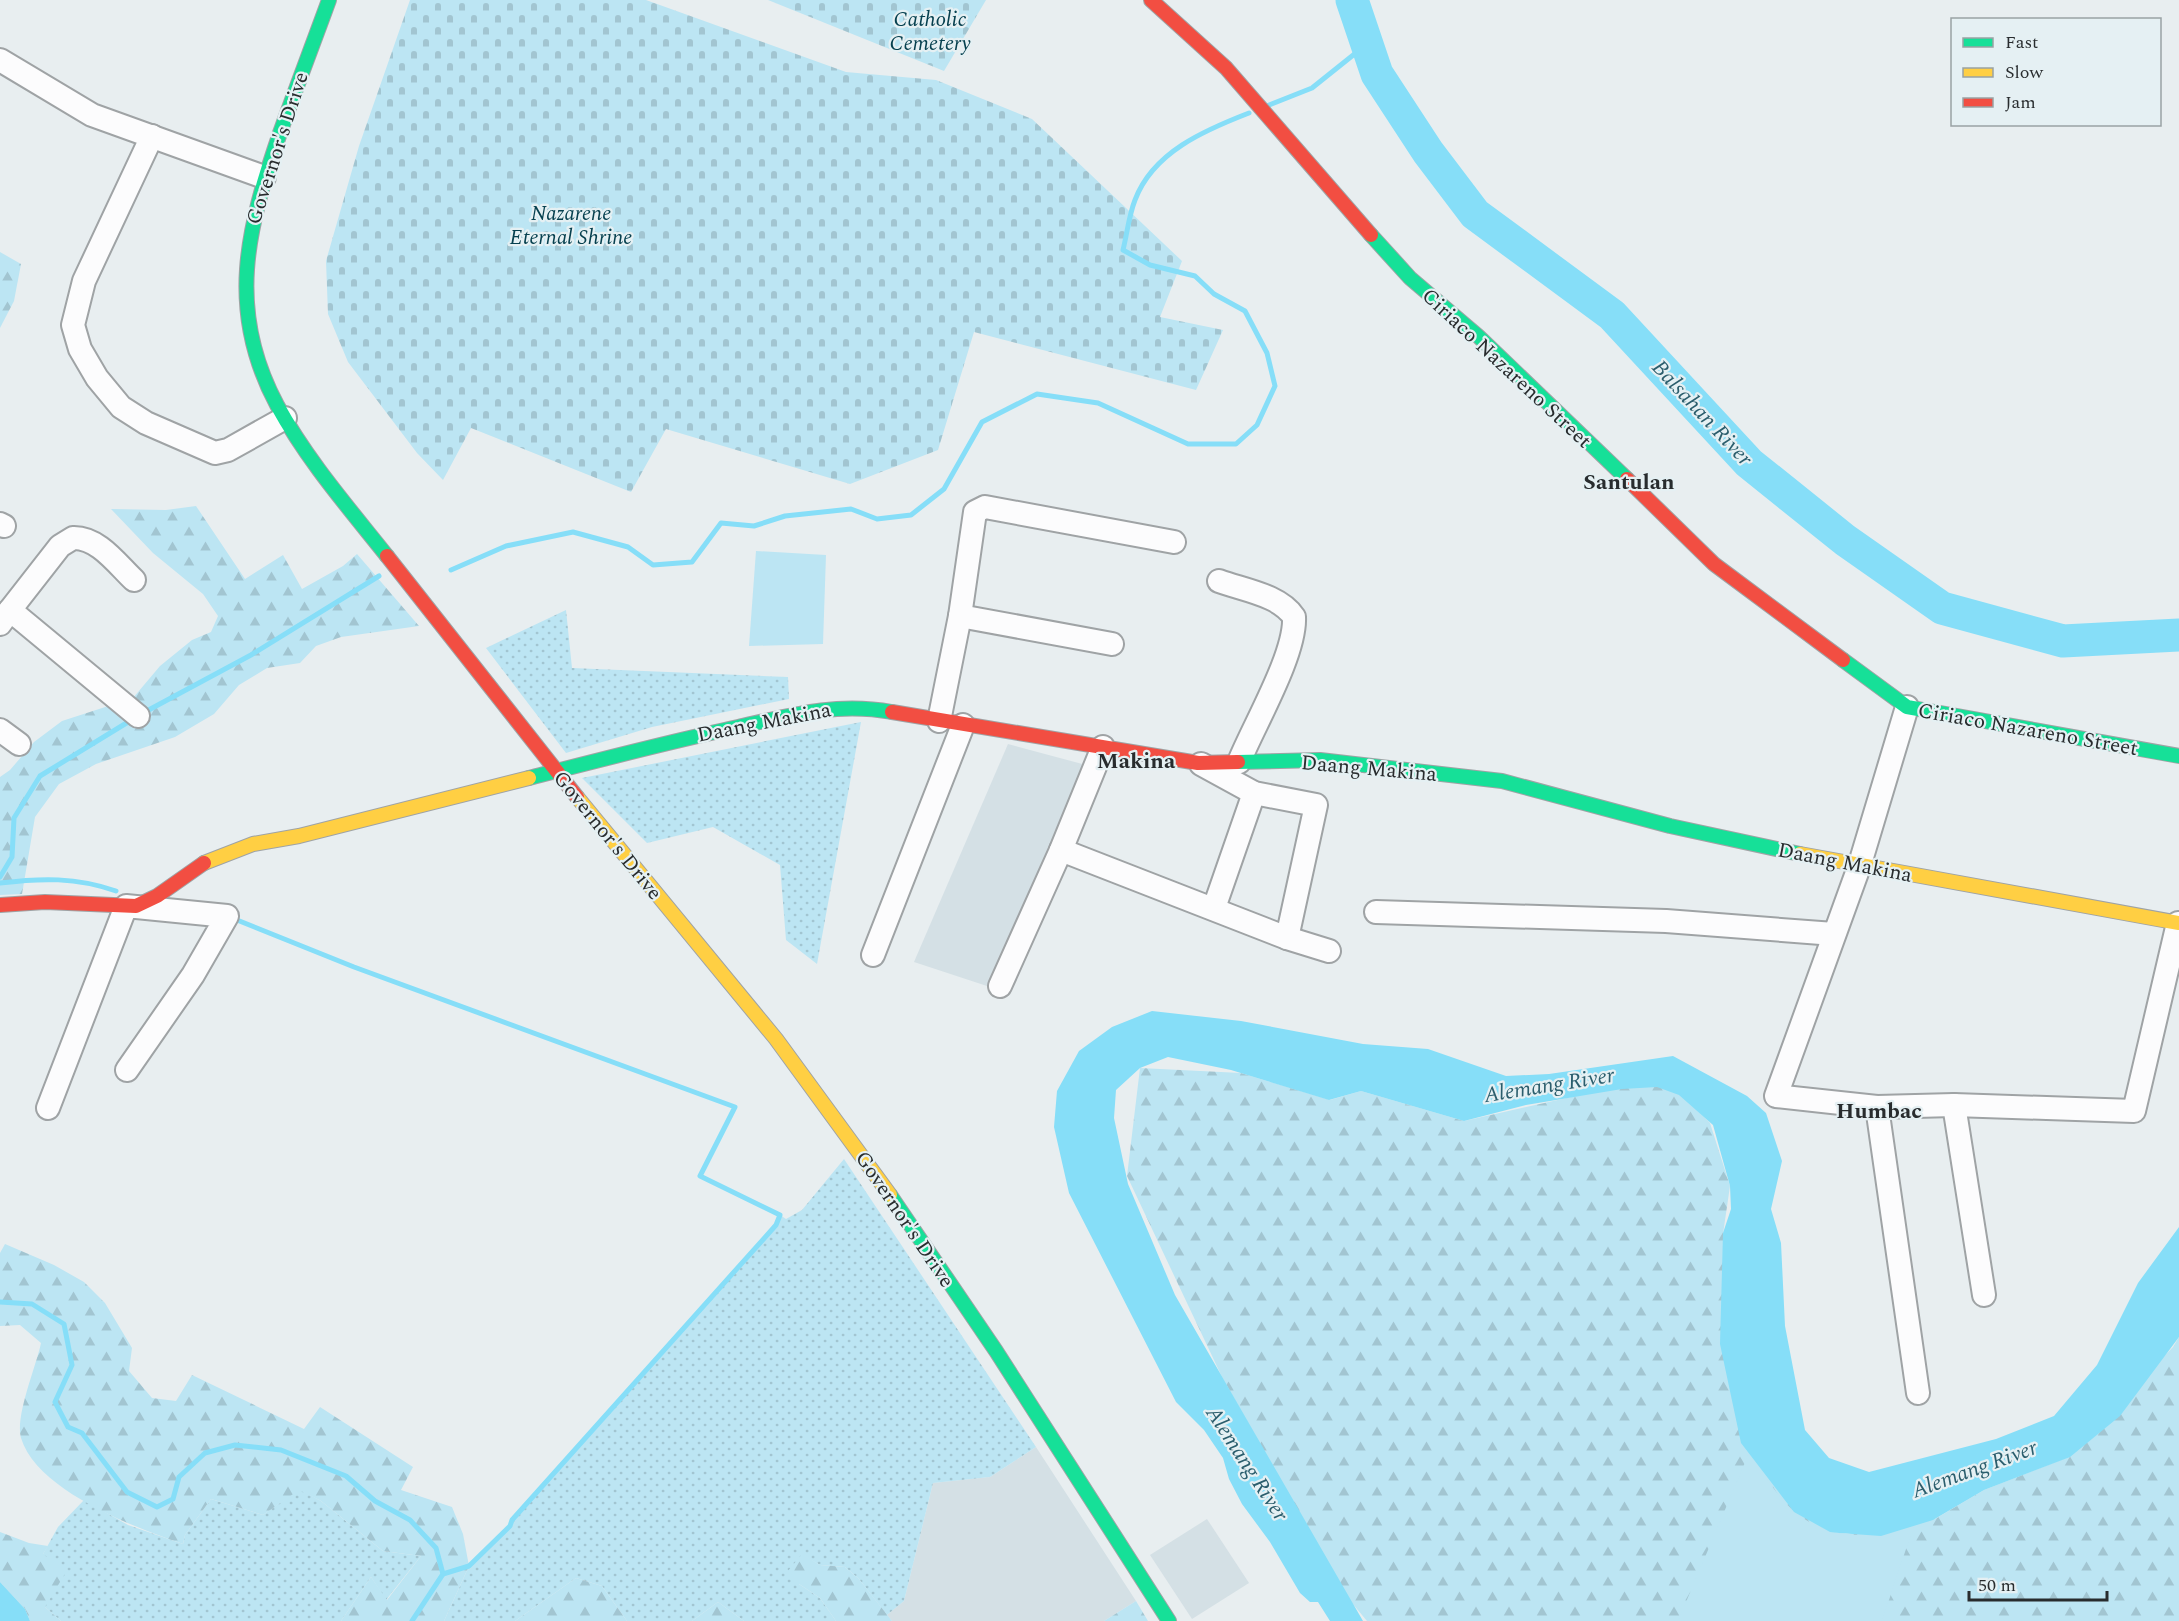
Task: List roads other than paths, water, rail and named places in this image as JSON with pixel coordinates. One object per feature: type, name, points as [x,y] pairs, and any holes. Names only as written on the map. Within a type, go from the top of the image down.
[{"type":"main road","name":"Governor's Drive","points":[[329,0],[264,177],[252,215],[245,252],[245,300],[258,363],[285,418],[310,458],[557,772],[812,1085],[913,1229],[1169,1621]]},
{"type":"main road","name":"Ciriaco Nazareno Street","points":[[1151,0],[1226,68],[1348,211],[1410,278],[1478,336],[1714,564],[1907,707],[2068,738],[2179,756]]},
{"type":"main road","name":"Daang Makina","points":[[126,906],[136,906],[145,902],[197,866],[253,844],[299,836],[685,738],[825,708],[870,708],[1198,763],[1320,760],[1502,781],[1670,826],[1859,867],[2179,923]]},
{"type":"main road","points":[[0,905],[55,902],[126,906]]},
{"type":"street","points":[[0,60],[92,115],[264,177]]},
{"type":"street","points":[[152,136],[84,281],[73,325],[80,349],[97,378],[121,407],[146,423],[215,453],[228,450],[285,418]]},
{"type":"street","points":[[939,720],[960,616],[975,512],[979,508],[985,507],[1174,542]]},
{"type":"street","points":[[134,579],[89,540],[73,538],[60,546],[5,617],[138,716]]},
{"type":"street","points":[[1220,581],[1274,600],[1290,610],[1294,617],[1292,637],[1279,672],[1239,762]]},
{"type":"street","points":[[960,616],[1112,644]]},
{"type":"street","points":[[1907,707],[1859,867],[1776,1096],[1877,1107],[1954,1105],[2134,1111],[2179,923]]},
{"type":"street","points":[[873,955],[963,724]]},
{"type":"street","points":[[0,730],[19,744]]},
{"type":"street","points":[[1000,986],[1061,850],[1103,747]]},
{"type":"street","points":[[1198,763],[1254,793],[1316,805],[1287,938]]},
{"type":"street","points":[[1214,908],[1254,793]]},
{"type":"street","points":[[1061,850],[1287,938],[1329,951]]},
{"type":"street","points":[[48,1108],[126,906],[227,916],[193,975],[127,1070]]},
{"type":"street","points":[[1376,912],[1666,921],[1834,934]]},
{"type":"street","points":[[1954,1105],[1984,1295]]},
{"type":"street","points":[[1877,1107],[1918,1393]]},
{"type":"water","name":"Alemang River","points":[[1152,1011],[1241,1021],[1363,1044],[1428,1049],[1506,1076],[1549,1074],[1673,1056],[1747,1096],[1766,1113],[1782,1161],[1771,1209],[1781,1243],[1785,1326],[1805,1430],[1829,1458],[1869,1472],[1996,1439],[2054,1416],[2097,1365],[2138,1283],[2179,1227],[2179,1337],[2120,1416],[2070,1457],[1984,1490],[1933,1520],[1881,1536],[1830,1532],[1794,1512],[1741,1443],[1720,1344],[1723,1233],[1731,1209],[1730,1186],[1713,1125],[1679,1095],[1657,1087],[1622,1089],[1526,1105],[1464,1121],[1361,1091],[1329,1100],[1231,1070],[1168,1057],[1140,1068],[1116,1090],[1114,1118],[1128,1184],[1175,1295],[1363,1621],[1330,1621],[1318,1602],[1310,1602],[1300,1593],[1270,1542],[1242,1504],[1229,1479],[1223,1458],[1204,1430],[1176,1402],[1069,1193],[1054,1127],[1057,1091],[1079,1051],[1112,1027]]},
{"type":"water","points":[[0,1582],[25,1609],[30,1621],[0,1621]]},
{"type":"waterway","name":"Balsahan River","points":[[1352,0],[1377,74],[1428,152],[1475,214],[1612,315],[1749,463],[1845,540],[1942,608],[2063,641],[2179,635]]},
{"type":"waterway","points":[[1269,105],[1312,88],[1367,44]]},
{"type":"waterway","points":[[451,570],[506,546],[573,532],[628,547],[653,565],[692,562],[721,523],[754,526],[785,516],[851,509],[877,519],[911,515],[944,489],[982,422],[1037,394],[1098,403],[1188,444],[1236,444],[1257,425],[1275,386],[1267,353],[1245,311],[1214,294],[1195,276],[1150,265],[1123,250],[1135,200],[1143,183],[1154,169],[1167,156],[1198,135],[1249,113]]},
{"type":"waterway","points":[[143,713],[251,655],[379,576]]},
{"type":"waterway","points":[[0,877],[12,857],[14,818],[40,776],[133,719]]},
{"type":"waterway","points":[[0,883],[30,880],[73,881],[116,891]]},
{"type":"waterway","points":[[232,918],[354,967],[735,1107],[700,1176],[780,1215],[776,1225],[512,1520],[510,1526],[469,1566],[443,1574]]},
{"type":"waterway","points":[[0,1302],[32,1304],[64,1324],[72,1365],[55,1402],[68,1427],[82,1433],[127,1492],[157,1507],[173,1499],[179,1477],[205,1453],[235,1445],[281,1450],[346,1476],[375,1501],[410,1520],[436,1548],[443,1574],[412,1621]]},
{"type":"district","name":"Santulan","points":[[1629,481]]},
{"type":"district","name":"Makina","points":[[1136,760]]},
{"type":"district","name":"Humbac","points":[[1879,1110]]},
{"type":"park label","name":"Catholic Cemetery","points":[[930,31]]},
{"type":"park label","name":"Nazarene Eternal Shrine","points":[[571,225]]}]
